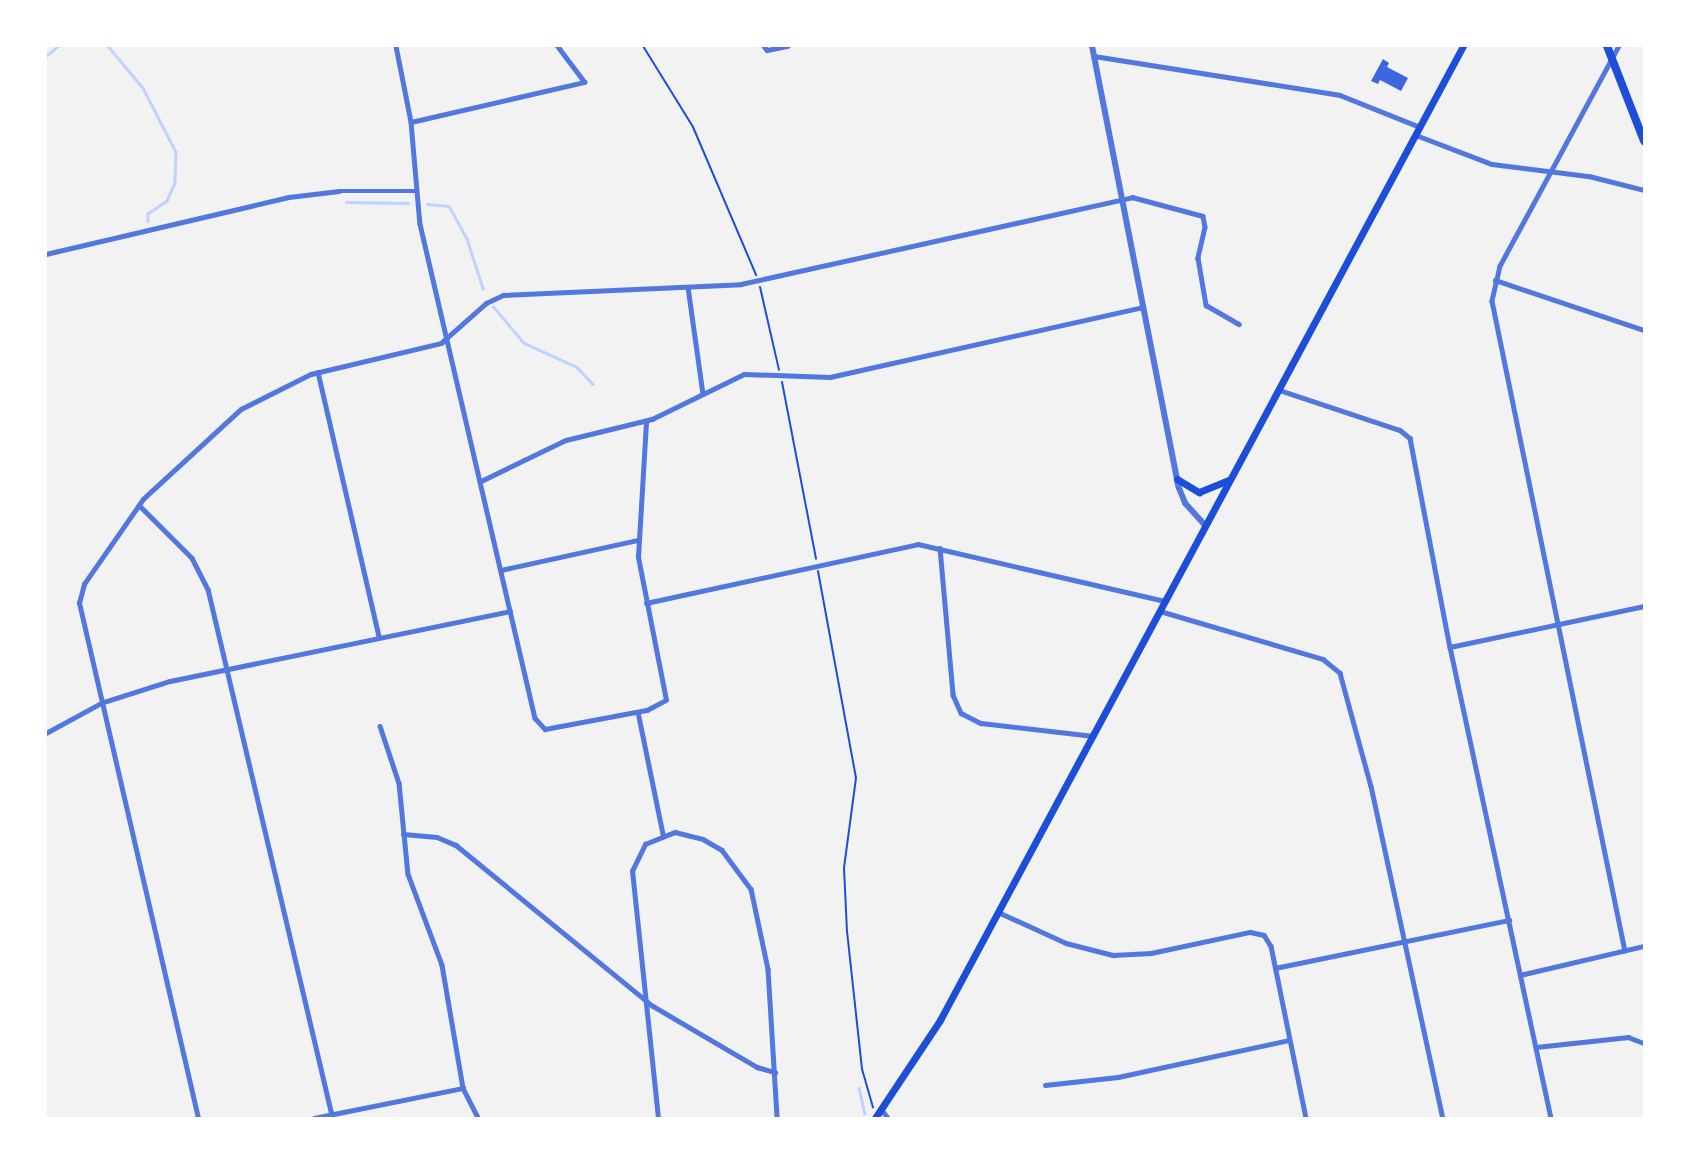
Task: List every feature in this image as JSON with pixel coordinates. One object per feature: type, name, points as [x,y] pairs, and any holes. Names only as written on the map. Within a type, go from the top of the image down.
[{"type":"main road","points":[[875,1118],[933,1033],[1462,46]]},
{"type":"main road","points":[[1607,46],[1644,141]]},
{"type":"main road","points":[[1177,479],[1199,492],[1232,477]]},
{"type":"street","points":[[396,46],[411,122],[416,191],[535,718],[542,728],[552,730],[638,712],[660,706],[666,698],[646,603],[638,540],[646,421]]},
{"type":"street","points":[[411,122],[584,82],[557,46]]},
{"type":"street","points":[[764,46],[767,50],[788,46]]},
{"type":"street","points":[[1092,46],[1177,479],[1185,503],[1206,526]]},
{"type":"street","points":[[1619,46],[1495,280],[1493,319],[1625,951]]},
{"type":"street","points":[[1094,56],[1346,96],[1420,127]]},
{"type":"street","points":[[1416,135],[1492,164],[1554,172],[1644,190]]},
{"type":"street","points":[[46,254],[289,197],[339,191],[416,191]]},
{"type":"street","points":[[198,1118],[101,703],[80,595],[139,505],[241,409],[278,388],[318,372],[448,340],[486,303],[503,295],[688,287],[759,281],[1122,198],[1140,198],[1203,216],[1205,227],[1198,257],[1204,301],[1214,313],[1239,324]]},
{"type":"street","points":[[1495,280],[1644,330]]},
{"type":"street","points":[[688,287],[703,394]]},
{"type":"street","points":[[481,481],[576,436],[646,421],[744,374],[830,377],[1143,307]]},
{"type":"street","points":[[318,372],[379,637]]},
{"type":"street","points":[[1279,390],[1409,436],[1450,647],[1551,1118]]},
{"type":"street","points":[[139,505],[201,572],[227,669],[331,1115]]},
{"type":"street","points":[[501,570],[638,540]]},
{"type":"street","points":[[646,603],[908,545],[940,548],[1166,601]]},
{"type":"street","points":[[940,548],[953,695],[961,713],[981,723],[1093,736]]},
{"type":"street","points":[[1450,647],[1644,606]]},
{"type":"street","points":[[46,733],[101,703],[227,669],[510,611]]},
{"type":"street","points":[[1160,611],[1323,659],[1340,673],[1371,786],[1443,1118]]},
{"type":"street","points":[[638,712],[663,834]]},
{"type":"street","points":[[380,726],[398,779],[410,880],[443,971],[463,1088],[478,1118]]},
{"type":"street","points":[[658,1118],[642,998],[632,871],[642,846],[663,834],[687,833],[712,844],[732,859],[748,883],[766,960],[776,1118]]},
{"type":"street","points":[[403,834],[438,837],[456,845],[642,998],[757,1068],[775,1072]]},
{"type":"street","points":[[998,912],[1066,943],[1113,955],[1143,954],[1257,933],[1270,943],[1306,1118]]},
{"type":"street","points":[[1275,968],[1509,920]]},
{"type":"street","points":[[1520,975],[1644,946]]},
{"type":"street","points":[[1045,1085],[1118,1077],[1289,1040]]},
{"type":"street","points":[[1536,1047],[1642,1041]]},
{"type":"street","points":[[314,1118],[463,1088]]},
{"type":"street","points":[[882,1110],[888,1118]]},
{"type":"building","points":[[1383,59],[1389,63],[1387,67],[1408,78],[1401,91],[1380,80],[1378,84],[1371,81]]},
{"type":"waterway","points":[[46,56],[58,46]]},
{"type":"waterway","points":[[108,46],[143,88],[176,152],[175,183],[167,201],[148,214],[148,221]]},
{"type":"waterway","points":[[346,202],[408,203]]},
{"type":"waterway","points":[[427,204],[449,206],[467,239],[483,288]]},
{"type":"waterway","points":[[493,306],[524,343],[577,367],[593,384]]},
{"type":"waterway","points":[[859,1088],[865,1113]]}]
